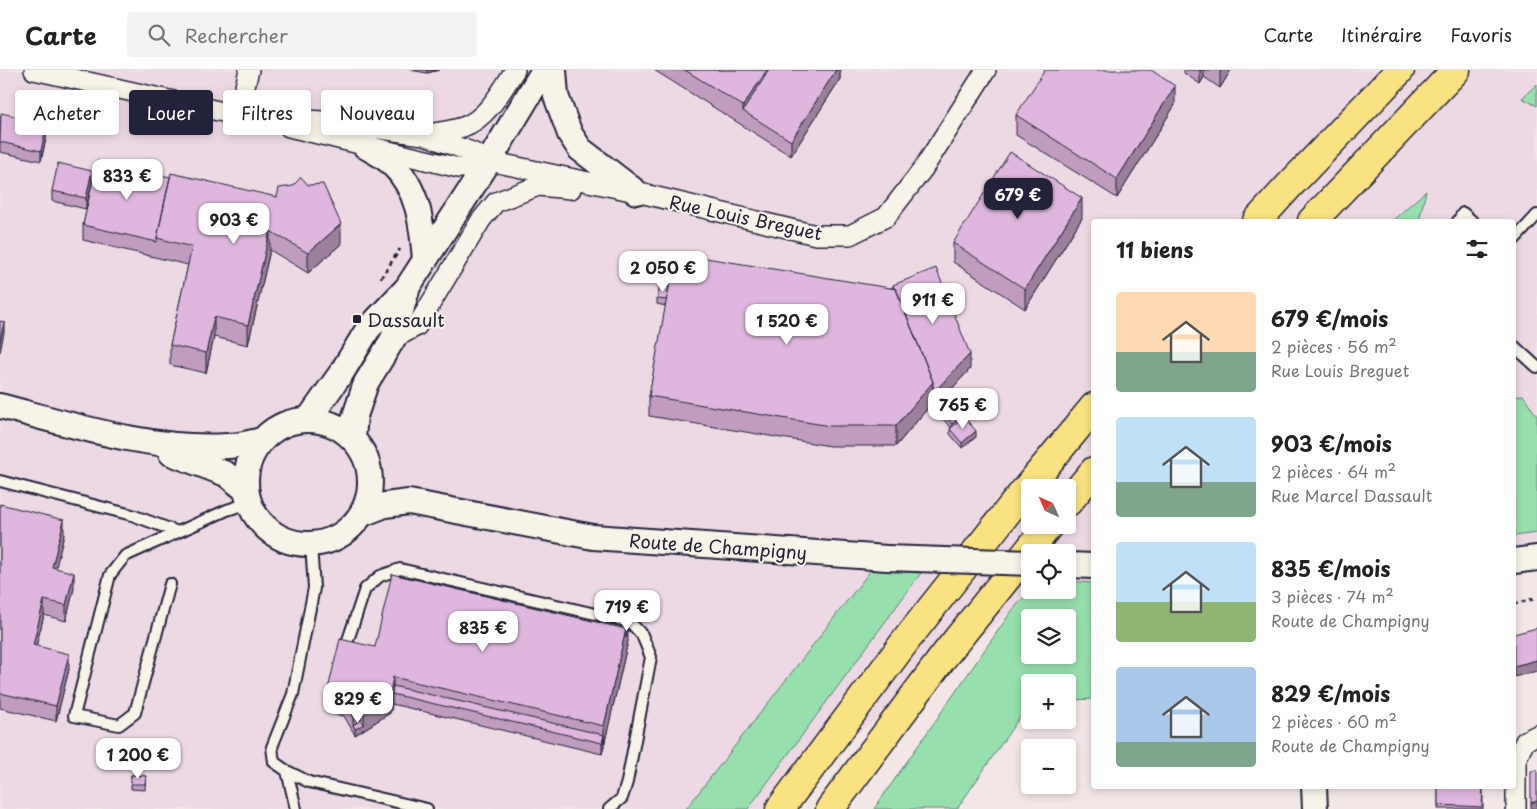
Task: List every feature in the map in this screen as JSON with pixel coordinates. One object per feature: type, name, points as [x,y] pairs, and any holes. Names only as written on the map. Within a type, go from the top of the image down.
[{"type":"highway","points":[[1259,219],[1400,70]]},
{"type":"highway","points":[[1314,219],[1456,70]]},
{"type":"highway","points":[[780,809],[906,639],[1091,411]]},
{"type":"highway","points":[[1076,492],[1091,475]]},
{"type":"highway","points":[[830,809],[944,656],[1042,534]]},
{"type":"street","points":[[34,70],[223,112]]},
{"type":"street","points":[[244,90],[249,70]]},
{"type":"street","points":[[433,133],[464,127],[476,120],[494,102],[515,70]]},
{"type":"street","points":[[308,420],[342,372],[368,329],[407,288],[489,161],[544,70]]},
{"type":"street","points":[[554,70],[556,96],[570,134],[580,149],[636,192]]},
{"type":"street","name":"Rue Louis Breguet","points":[[489,161],[636,192],[816,235],[850,235],[886,218],[923,170],[986,70]]},
{"type":"street","points":[[311,133],[459,168],[470,168],[489,161]]},
{"type":"street","points":[[424,135],[472,152],[489,161]]},
{"type":"street","points":[[365,146],[390,162],[405,178],[415,197],[422,226],[425,260]]},
{"type":"street","points":[[394,339],[417,326],[481,220],[496,202],[538,186],[601,193],[636,192]]},
{"type":"street","points":[[353,438],[354,416],[366,383],[394,339],[407,288]]},
{"type":"street","points":[[0,406],[144,442],[226,474],[248,497]]},
{"type":"street","points":[[308,420],[325,422],[340,428],[353,438],[362,450],[368,464],[370,491],[362,514],[352,526],[340,536],[326,542],[311,544],[295,543],[280,538],[267,529],[256,517],[248,497],[246,476],[254,451],[262,440],[275,429],[291,422],[308,420]]},
{"type":"street","points":[[144,442],[226,447],[262,440]]},
{"type":"street","name":"Route de Champigny","points":[[370,479],[409,502]]},
{"type":"street","name":"Route de Champigny","points":[[362,514],[385,505],[409,502],[593,537],[887,558],[1021,564]]},
{"type":"street","points":[[1516,561],[1537,558]]},
{"type":"street","points":[[1076,565],[1091,566]]},
{"type":"street","points":[[1516,809],[1516,760],[1525,741],[1537,735]]},
{"type":"street","points":[[1314,789],[1315,809]]},
{"type":"lane","points":[[1459,219],[1463,213],[1470,219]]},
{"type":"lane","points":[[1516,238],[1537,215]]},
{"type":"lane","points":[[1516,348],[1537,367]]},
{"type":"lane","points":[[0,481],[132,515],[178,532]]},
{"type":"lane","points":[[170,584],[135,713],[119,725],[74,716],[110,574],[125,556],[227,510],[248,497]]},
{"type":"lane","points":[[311,544],[314,588],[293,694],[272,747],[274,762],[286,771],[309,782],[427,809]]},
{"type":"lane","points":[[346,643],[365,589],[380,576],[400,569],[630,622],[642,635],[650,657],[627,782],[622,798],[609,809]]},
{"type":"lane","points":[[286,771],[296,809]]},
{"type":"path","points":[[378,283],[400,250],[402,241]]},
{"type":"path","points":[[1516,603],[1537,598]]},
{"type":"shaded area","points":[[0,70],[1537,70],[1537,564],[1516,569],[1516,219],[1091,219],[1091,608],[1021,609],[1021,612],[1011,612],[762,809],[0,809]]},
{"type":"green space","points":[[1537,84],[1537,106],[1522,98]]},
{"type":"green space","points":[[1426,191],[1419,219],[1394,219]]},
{"type":"green space","points":[[1523,395],[1537,416],[1537,533],[1516,536],[1516,396]]},
{"type":"green space","points":[[871,570],[921,573],[748,809],[686,809]]},
{"type":"green space","points":[[1076,582],[1091,583],[1091,699],[1076,700],[1076,674],[1021,674],[1021,715],[957,809],[874,809],[1011,612],[1022,599],[1076,599]]},
{"type":"building","points":[[685,70],[767,70],[743,106]]},
{"type":"building","points":[[769,70],[836,70],[791,141],[743,111]]},
{"type":"building","points":[[1045,70],[1151,70],[1175,86],[1117,179],[1016,115]]},
{"type":"building","points":[[1,113],[15,116],[15,135],[44,135],[41,151],[0,142]]},
{"type":"building","points":[[1010,152],[1082,198],[1025,289],[953,243]]},
{"type":"building","points":[[97,161],[170,177],[157,242],[83,225]]},
{"type":"building","points":[[58,163],[92,171],[86,198],[52,191]]},
{"type":"building","points":[[171,173],[277,197],[279,188],[293,186],[301,177],[308,185],[323,184],[341,224],[308,253],[270,231],[248,325],[214,317],[206,353],[170,345],[192,247],[157,238]]},
{"type":"building","points":[[675,253],[896,289],[933,382],[896,426],[830,426],[649,396]]},
{"type":"building","points":[[936,268],[970,354],[935,391],[893,285]]},
{"type":"building","points":[[660,286],[669,287],[667,300],[657,299]]},
{"type":"building","points":[[0,321],[4,322],[0,341]]},
{"type":"building","points":[[952,404],[962,415],[952,424],[942,412]]},
{"type":"building","points":[[964,417],[976,431],[962,443],[950,429]]},
{"type":"building","points":[[0,504],[64,520],[52,567],[74,573],[66,605],[44,600],[33,645],[69,654],[56,706],[0,693]]},
{"type":"building","points":[[392,574],[626,629],[604,726],[393,677],[390,693],[364,709],[361,706],[353,711],[344,697],[327,693],[340,639],[375,647]]},
{"type":"building","points":[[1537,628],[1537,660],[1516,665],[1516,633]]},
{"type":"building","points":[[393,686],[604,735],[602,743],[392,694]]},
{"type":"building","points":[[361,720],[364,724],[355,729],[353,725]]},
{"type":"building","points":[[1537,770],[1537,801],[1531,803],[1531,771]]},
{"type":"building","points":[[131,775],[146,776],[145,784],[131,784]]},
{"type":"building","points":[[1438,789],[1483,789],[1482,807],[1438,805]]},
{"type":"place","name":"Dassault","points":[[357,319]]}]
